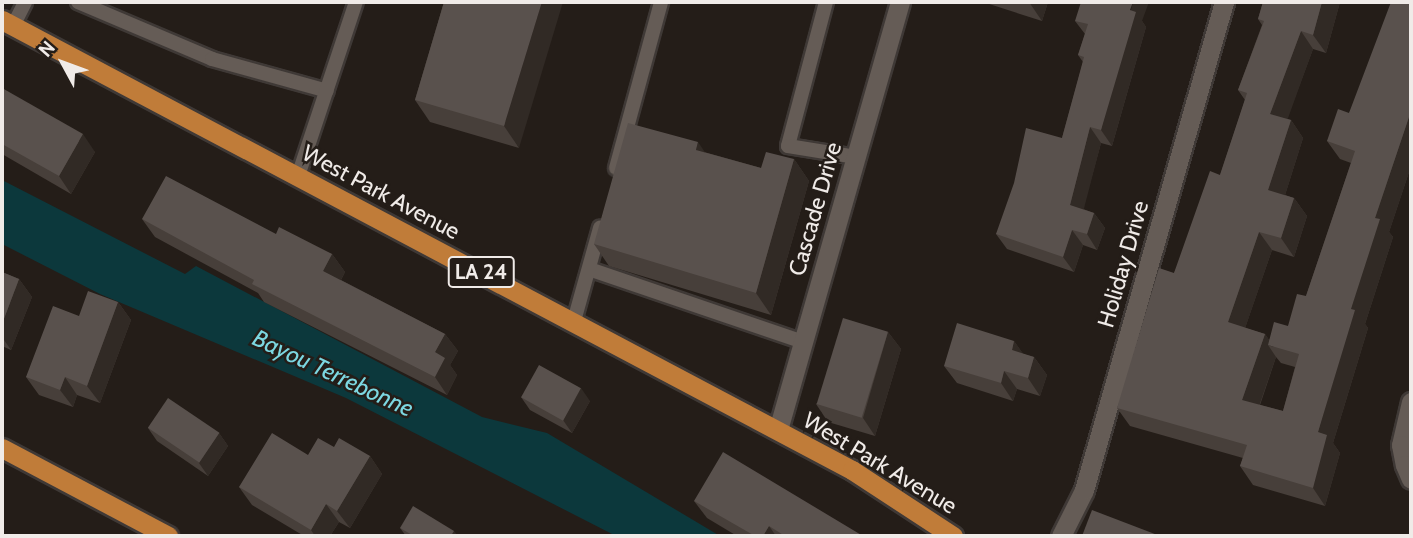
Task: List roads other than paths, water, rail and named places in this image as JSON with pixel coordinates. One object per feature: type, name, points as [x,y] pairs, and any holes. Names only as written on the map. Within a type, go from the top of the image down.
[{"type":"main road","name":"West Park Avenue","points":[[7,23],[852,470],[953,536]]},
{"type":"main road","points":[[2,448],[168,536]]},
{"type":"street","name":"Cascade Drive","points":[[778,430],[900,2]]},
{"type":"street","name":"Holiday Drive","points":[[1062,536],[1084,490],[1224,2]]},
{"type":"street","points":[[1411,402],[1401,445],[1411,479]]},
{"type":"lane","points":[[7,23],[25,2]]},
{"type":"lane","points":[[78,2],[212,59],[327,91]]},
{"type":"lane","points":[[298,176],[356,2]]},
{"type":"lane","points":[[612,184],[661,2]]},
{"type":"lane","points":[[826,2],[788,146],[856,157]]},
{"type":"lane","points":[[574,321],[605,208]]},
{"type":"lane","points":[[589,269],[803,342]]},
{"type":"water","name":"Bayou Terrebonne","points":[[2,180],[185,274],[196,266],[482,417],[547,433],[720,536],[616,536],[346,398],[100,294],[2,244]]}]
